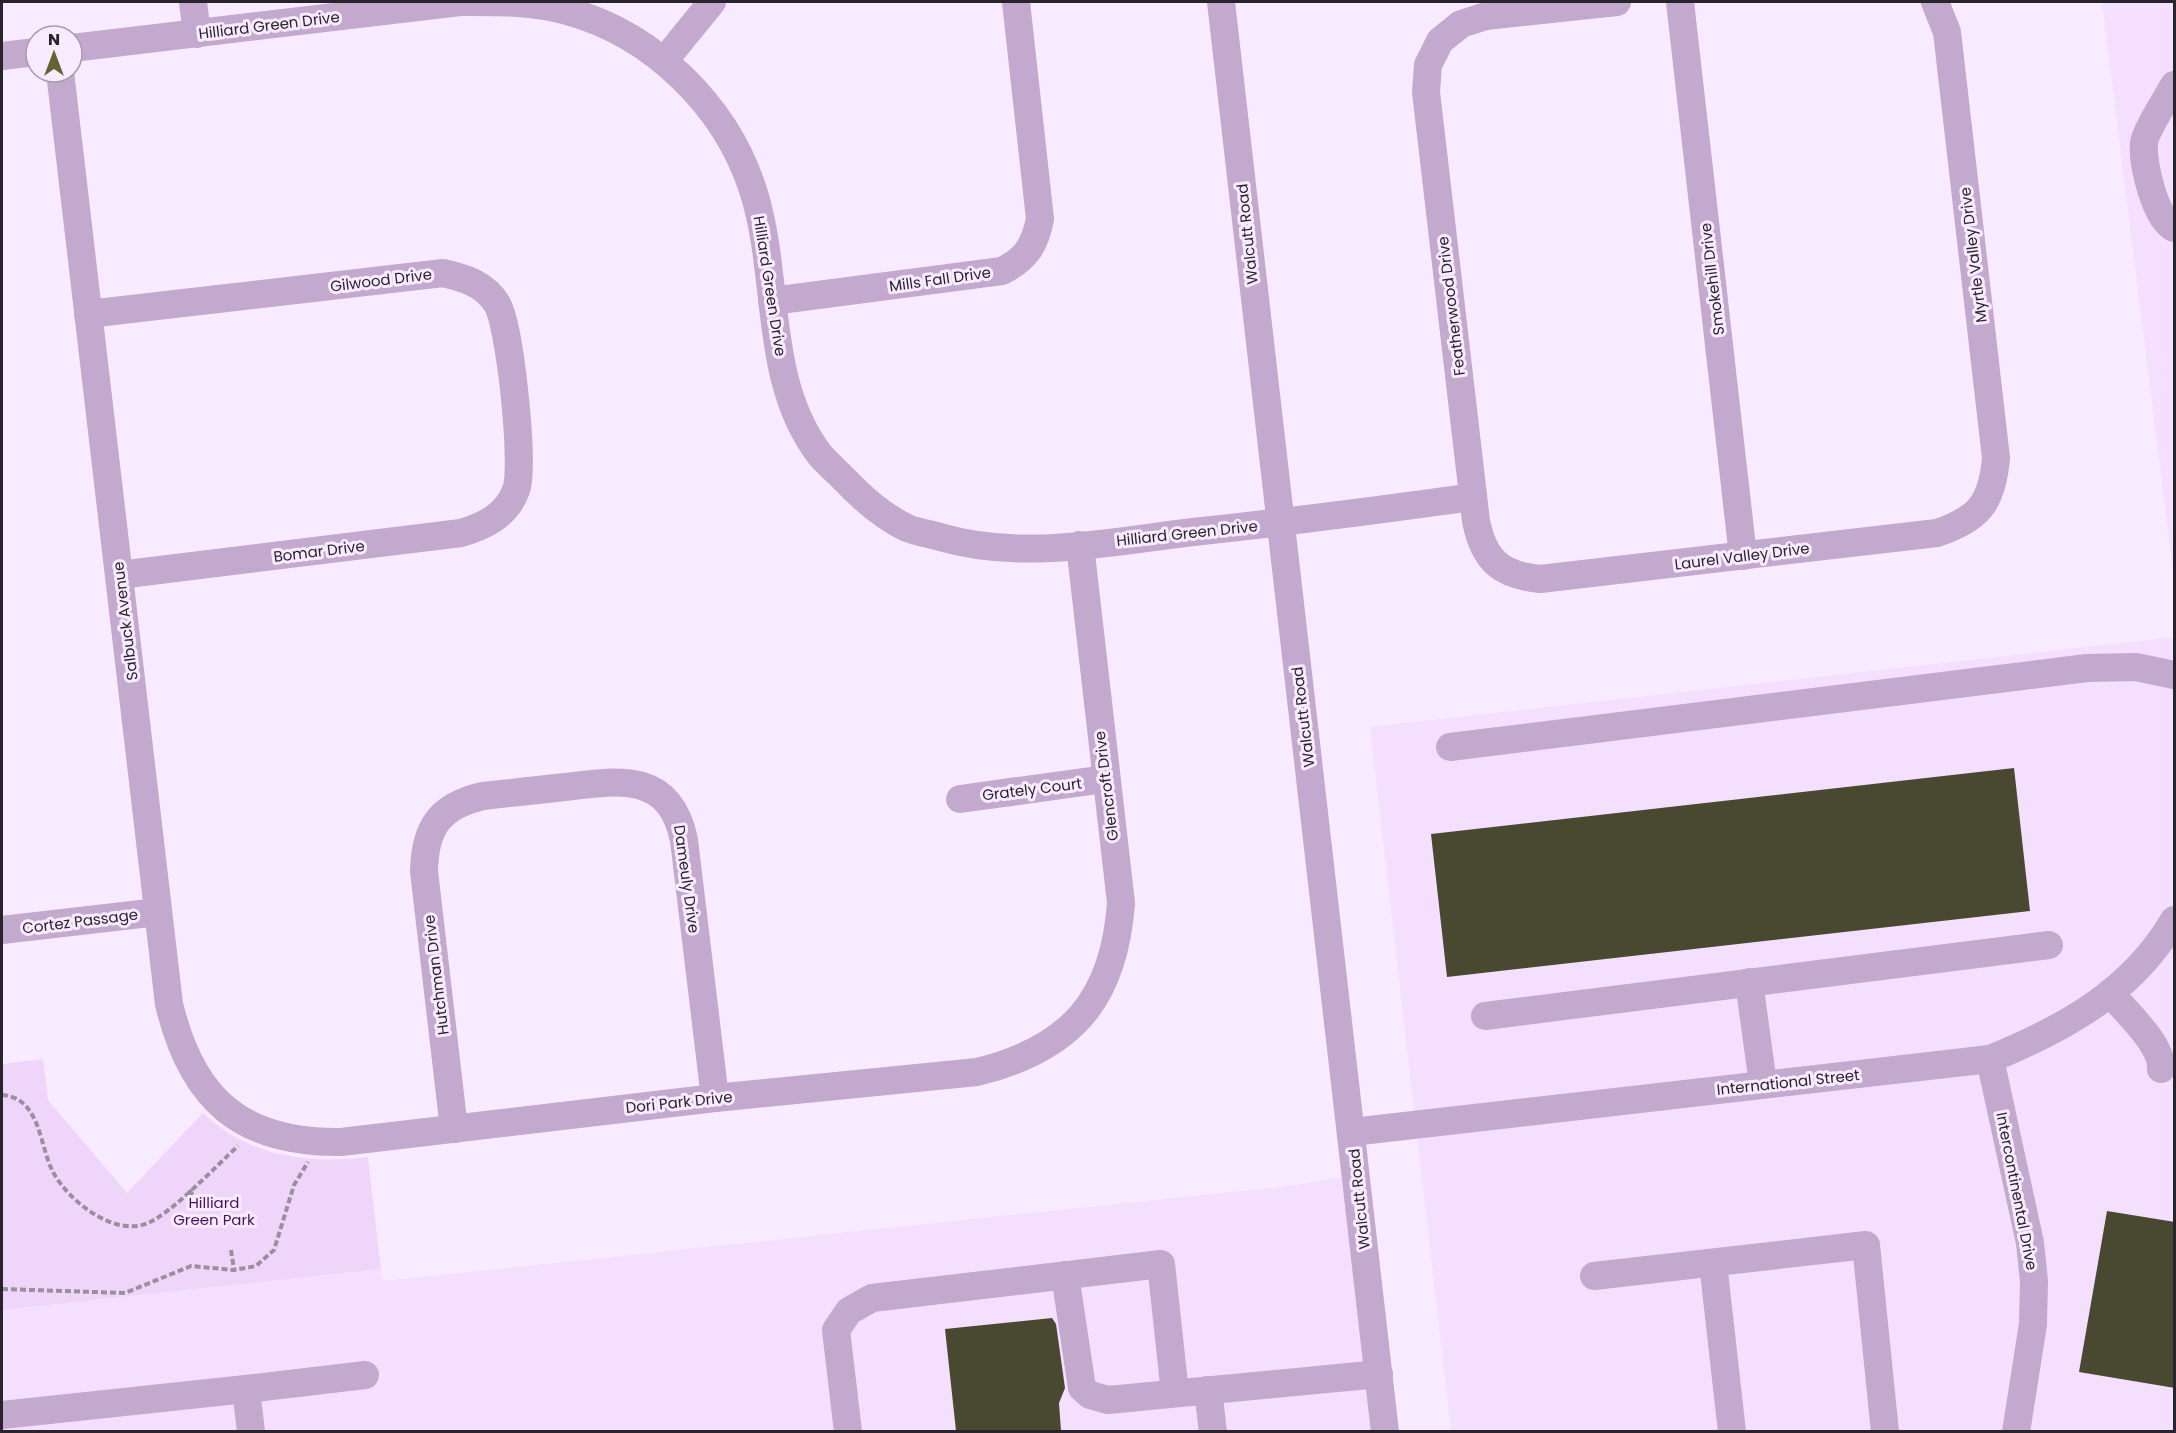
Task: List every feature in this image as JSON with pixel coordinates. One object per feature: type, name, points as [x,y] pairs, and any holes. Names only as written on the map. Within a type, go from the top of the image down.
[{"type":"street","points":[[193,2],[197,34]]},
{"type":"street","name":"Hilliard Green Drive","points":[[84,47],[460,2],[516,2],[568,11],[618,32],[664,61],[706,102],[735,147],[753,191],[766,244],[778,348],[793,405],[820,454],[859,494],[908,528],[966,545],[1020,551],[1280,522],[1473,497]]},
{"type":"street","points":[[664,61],[712,2]]},
{"type":"street","name":"Mills Fall Drive","points":[[772,301],[1002,271],[1018,262],[1031,249],[1040,219],[1016,2]]},
{"type":"street","name":"Walcutt Road","points":[[1221,2],[1385,1431]]},
{"type":"street","name":"Featherwood Drive","points":[[1499,566],[1484,551],[1473,497],[1426,92],[1428,65],[1440,41],[1461,24],[1486,16],[1617,2]]},
{"type":"street","name":"Smokehill Drive","points":[[1680,2],[1743,556]]},
{"type":"street","name":"Myrtle Valley Drive","points":[[1935,2],[1947,32],[1996,458],[1994,485],[1981,509]]},
{"type":"street","points":[[2,56],[24,53]]},
{"type":"street","name":"Salbuck Avenue","points":[[61,84],[169,1004],[176,1032],[188,1061],[207,1091],[254,1137]]},
{"type":"street","points":[[2175,85],[2144,142],[2152,200],[2169,225],[2175,228]]},
{"type":"street","name":"Gilwood Drive","points":[[88,314],[443,273],[465,278],[484,288],[498,305],[506,333],[520,458],[520,476],[509,503]]},
{"type":"street","name":"Bomar Drive","points":[[119,575],[461,533],[481,528],[495,519],[509,503]]},
{"type":"street","name":"Laurel Valley Drive","points":[[1499,566],[1517,577],[1540,579],[1936,534],[1961,525],[1981,509]]},
{"type":"street","name":"Glencroft Drive","points":[[1080,545],[1120,903],[1119,934],[1106,974],[1098,993],[1080,1018]]},
{"type":"street","points":[[1450,747],[2087,668],[2136,667],[2175,675]]},
{"type":"street","name":"Grately Court","points":[[960,799],[1105,779]]},
{"type":"street","name":"Dameuly Drive","points":[[434,824],[455,805],[483,796],[618,780],[650,788],[661,795],[681,823],[715,1098]]},
{"type":"street","name":"Hutchman Drive","points":[[434,824],[424,846],[424,871],[454,1128]]},
{"type":"street","name":"Cortez Passage","points":[[2,930],[158,912]]},
{"type":"street","name":"International Street","points":[[1352,1132],[1990,1059],[2043,1037],[2084,1014],[2130,977],[2165,936],[2175,920]]},
{"type":"street","points":[[1485,1016],[2049,945]]},
{"type":"street","points":[[1749,982],[1762,1084]]},
{"type":"street","points":[[2110,993],[2154,1045],[2162,1058],[2162,1069]]},
{"type":"street","name":"Dori Park Drive","points":[[254,1137],[341,1142],[715,1098],[977,1072],[1006,1065],[1033,1054],[1059,1038],[1080,1018]]},
{"type":"street","name":"Intercontinental Drive","points":[[1990,1059],[2031,1243],[2034,1281],[2033,1324],[2016,1431]]},
{"type":"street","points":[[1594,1276],[1866,1245],[1885,1431]]},
{"type":"street","points":[[1713,1263],[1732,1431]]},
{"type":"street","points":[[848,1431],[836,1330],[849,1311],[872,1298],[1065,1275],[1161,1264],[1175,1393]]},
{"type":"street","points":[[1065,1275],[1082,1388],[1090,1395],[1108,1400],[1379,1374]]},
{"type":"street","points":[[2,1415],[51,1421],[246,1389],[365,1376]]},
{"type":"street","points":[[246,1389],[251,1431]]},
{"type":"street","points":[[1208,1390],[1213,1431]]},
{"type":"path","points":[[2,1095],[31,1111],[52,1171],[61,1184],[100,1218],[111,1224],[136,1227],[160,1216],[254,1137]]},
{"type":"path","points":[[2,1289],[125,1293],[191,1266],[234,1270],[256,1266],[274,1250],[294,1185],[306,1170],[309,1160]]},
{"type":"path","points":[[189,1190],[201,1206]]},
{"type":"path","points":[[231,1250],[234,1270]]},
{"type":"shaded area","points":[[2102,2],[2174,2],[2174,579]]},
{"type":"shaded area","points":[[2174,637],[2174,1431],[1451,1431],[1370,727]]},
{"type":"shaded area","points":[[1357,1175],[1385,1431],[2,1431],[2,1310],[381,1269],[383,1281],[1288,1186]]},
{"type":"green space","name":"Hilliard Green Park","points":[[43,1059],[48,1100],[127,1193],[203,1113],[221,1128],[240,1139],[280,1154],[323,1159],[368,1157],[381,1269],[2,1310],[2,1064]]},
{"type":"building","points":[[2014,768],[2030,911],[1447,977],[1431,834]]},
{"type":"building","points":[[2107,1211],[2175,1222],[2175,1388],[2079,1372]]},
{"type":"building","points":[[1052,1318],[1056,1324],[1065,1388],[1059,1403],[1061,1431],[956,1431],[945,1329]]}]
